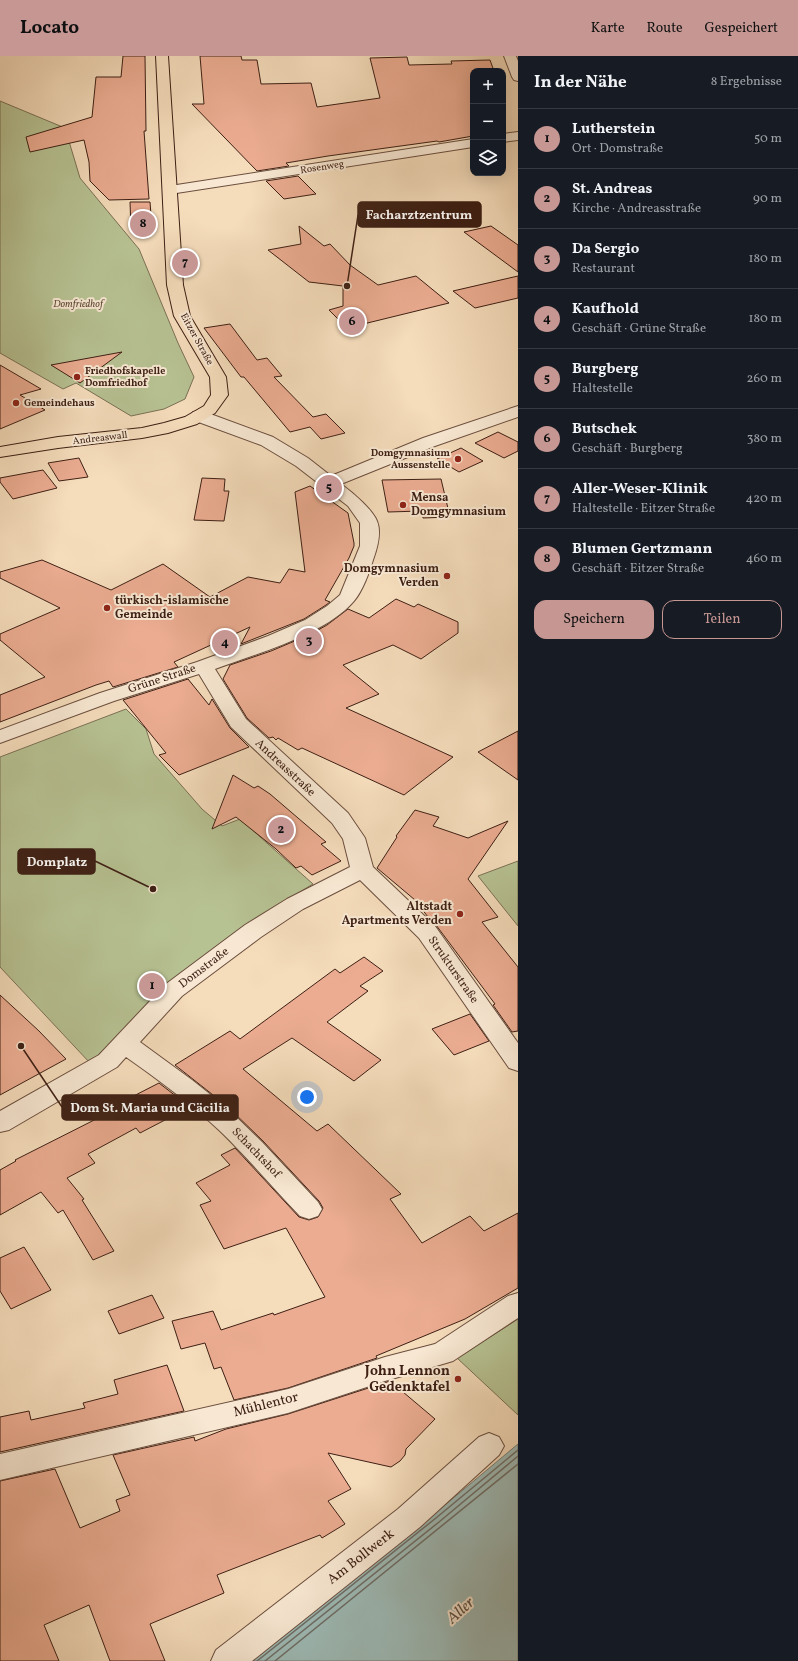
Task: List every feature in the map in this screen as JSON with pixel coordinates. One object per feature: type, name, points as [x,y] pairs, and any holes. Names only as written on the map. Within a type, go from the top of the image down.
[{"type":"main road","name":"Eitzer Straße","points":[[162,56],[174,273],[181,311],[187,326],[221,384],[221,392],[216,403],[199,416]]},
{"type":"main road","name":"Andreaswall","points":[[0,452],[77,440],[159,430],[188,422],[199,416]]},
{"type":"street","points":[[510,56],[518,77]]},
{"type":"street","points":[[506,138],[518,136]]},
{"type":"street","name":"Rosenweg","points":[[170,190],[470,143]]},
{"type":"street","points":[[199,416],[267,441],[302,462],[330,482],[429,442],[518,411]]},
{"type":"street","name":"Grüne Straße","points":[[0,737],[107,697],[204,666],[275,640],[312,624],[334,610],[348,597],[363,563],[369,546],[369,523],[354,502],[330,482]]},
{"type":"street","name":"Andreasstraße","points":[[204,666],[238,723],[340,818],[354,838],[359,853],[362,870]]},
{"type":"street","name":"Domstraße","points":[[0,1123],[108,1061],[174,990],[253,931],[299,902],[362,870]]},
{"type":"street","name":"Strukturstraße","points":[[362,870],[394,899],[426,932],[518,1062]]},
{"type":"street","name":"Schachtshof","points":[[124,1044],[162,1069],[218,1114],[260,1155],[309,1209]]},
{"type":"street","name":"Mühlentor","points":[[0,1467],[288,1401],[385,1369],[443,1353],[518,1304]]},
{"type":"street","name":"Am Bollwerk","points":[[227,1661],[409,1518],[489,1446]]},
{"type":"green space","name":"Domfriedhof","points":[[0,101],[65,128],[80,178],[139,249],[178,343],[194,377],[185,399],[164,409],[131,416],[76,383],[63,389],[0,353]]},
{"type":"green space","points":[[126,709],[146,729],[154,754],[202,809],[222,826],[240,819],[313,884],[247,924],[170,984],[90,1063],[0,967],[0,757]]},
{"type":"green space","points":[[518,861],[518,926],[478,876]]},
{"type":"green space","points":[[518,1319],[518,1415],[457,1358]]},
{"type":"water","name":"Aller","points":[[518,1444],[518,1661],[251,1661],[433,1515]]},
{"type":"building","points":[[123,56],[145,56],[146,131],[144,131],[149,199],[109,200],[90,181],[89,162],[84,140],[30,152],[26,137],[92,117],[96,77],[121,77]]},
{"type":"building","points":[[200,56],[241,56],[242,60],[257,60],[261,84],[311,83],[317,107],[380,98],[370,58],[407,57],[409,65],[452,64],[451,61],[490,60],[493,68],[470,68],[470,137],[439,142],[437,141],[328,156],[286,163],[289,166],[257,171],[192,104],[204,104]]},
{"type":"building","points":[[298,176],[316,194],[284,199],[266,181]]},
{"type":"building","points":[[130,202],[150,202],[152,228],[131,229]]},
{"type":"building","points":[[299,226],[324,246],[330,244],[350,265],[378,285],[416,276],[449,303],[347,328],[329,310],[343,306],[343,286],[309,282],[268,250],[301,244]]},
{"type":"building","points":[[491,226],[518,245],[518,272],[464,232]]},
{"type":"building","points":[[518,276],[518,298],[475,308],[453,291]]},
{"type":"building","points":[[230,324],[257,360],[267,358],[282,376],[274,377],[313,417],[326,414],[345,433],[321,439],[310,427],[290,432],[244,377],[241,377],[204,328]]},
{"type":"building","points":[[122,352],[80,383],[51,365]]},
{"type":"building","name":"Gemeindehaus","points":[[0,365],[41,389],[20,395],[45,410],[0,429]]},
{"type":"building","points":[[498,432],[518,442],[518,451],[504,458],[475,443]]},
{"type":"building","name":"Domgymnasium Aussenstelle","points":[[461,448],[483,461],[459,472],[437,459]]},
{"type":"building","points":[[79,458],[88,477],[59,481],[48,463]]},
{"type":"building","points":[[43,470],[57,488],[13,499],[0,482],[0,478]]},
{"type":"building","points":[[202,478],[225,479],[224,491],[229,491],[224,521],[194,520]]},
{"type":"building","points":[[441,479],[450,517],[423,518],[422,511],[388,512],[382,480]]},
{"type":"building","points":[[310,486],[348,513],[354,543],[349,558],[325,600],[330,602],[304,619],[241,644],[250,627],[174,662],[178,667],[113,687],[109,681],[96,685],[0,722],[0,695],[45,677],[0,640],[0,634],[60,608],[0,578],[0,572],[42,560],[111,590],[163,564],[210,597],[248,577],[280,583],[289,569],[305,572],[295,492]]},
{"type":"building","points":[[396,599],[414,607],[418,604],[458,622],[458,633],[421,659],[393,645],[343,665],[379,694],[346,708],[453,757],[404,795],[302,748],[298,750],[278,738],[276,740],[273,737],[269,738],[247,718],[223,679],[230,665],[271,651],[309,635],[327,625],[348,609],[369,618]]},
{"type":"building","points":[[188,679],[209,705],[212,699],[230,728],[249,747],[179,775],[159,755],[166,753],[123,700]]},
{"type":"building","points":[[518,731],[518,780],[478,752]]},
{"type":"building","points":[[233,775],[254,788],[258,786],[270,794],[326,842],[321,844],[341,861],[312,875],[301,866],[296,868],[276,849],[236,817],[212,829]]},
{"type":"building","points":[[415,810],[439,817],[433,826],[468,838],[508,821],[468,879],[498,917],[482,922],[518,967],[518,1031],[512,1032],[493,1005],[495,1004],[436,925],[415,900],[377,868],[397,837],[396,836]]},
{"type":"building","points":[[364,957],[383,971],[360,986],[368,991],[327,1022],[381,1060],[354,1081],[292,1038],[243,1069],[317,1131],[328,1124],[401,1194],[390,1199],[422,1243],[470,1216],[484,1231],[518,1213],[518,1288],[465,1319],[376,1356],[377,1358],[288,1388],[234,1400],[221,1367],[214,1369],[205,1343],[181,1349],[172,1321],[213,1311],[221,1330],[273,1313],[274,1315],[325,1297],[286,1228],[224,1249],[200,1205],[211,1201],[196,1183],[230,1165],[221,1155],[235,1148],[299,1217],[309,1220],[318,1217],[323,1208],[319,1201],[263,1141],[227,1106],[175,1065],[230,1031],[240,1039],[335,969],[340,973]]},
{"type":"building","points":[[0,995],[39,1031],[66,1059],[0,1095]]},
{"type":"building","points":[[470,1014],[489,1041],[454,1055],[432,1029]]},
{"type":"building","points":[[159,1083],[190,1107],[140,1133],[136,1128],[88,1154],[95,1163],[67,1178],[84,1199],[82,1200],[114,1251],[93,1260],[63,1210],[58,1213],[41,1192],[0,1215],[0,1170],[16,1161],[15,1160],[118,1108],[116,1105]]},
{"type":"building","points":[[24,1247],[51,1290],[11,1309],[0,1291],[0,1258]]},
{"type":"building","points":[[152,1295],[164,1318],[119,1334],[108,1311]]},
{"type":"building","points":[[167,1365],[184,1411],[0,1452],[0,1417],[29,1411],[31,1420],[85,1408],[83,1403],[118,1394],[114,1380]]},
{"type":"building","points":[[390,1381],[435,1419],[406,1449],[405,1455],[400,1461],[391,1467],[328,1453],[351,1489],[328,1501],[345,1524],[322,1538],[320,1535],[217,1575],[224,1593],[150,1624],[165,1661],[110,1661],[89,1605],[44,1625],[59,1661],[0,1661],[0,1481],[55,1469],[80,1528],[120,1511],[116,1500],[130,1495],[113,1455],[194,1437],[195,1441],[226,1429],[288,1414]]},
{"type":"place","name":"Blumen Gertzmann","points":[[143,224]]},
{"type":"place","name":"Aller-Weser-Klinik","points":[[185,263]]},
{"type":"place","name":"Facharztzentrum","points":[[347,286]]},
{"type":"place","name":"Butschek","points":[[352,322]]},
{"type":"place","name":"Friedhofskapelle Domfriedhof","points":[[77,377]]},
{"type":"place","name":"Gemeindehaus","points":[[16,403]]},
{"type":"place","name":"Domgymnasium Aussenstelle","points":[[458,459]]},
{"type":"place","name":"Burgberg","points":[[329,488]]},
{"type":"place","name":"Mensa Domgymnasium","points":[[403,505]]},
{"type":"place","name":"Domgymnasium Verden","points":[[447,576]]},
{"type":"place","name":"türkisch-islamische Gemeinde","points":[[107,608]]},
{"type":"place","name":"Da Sergio","points":[[309,641]]},
{"type":"place","name":"Kaufhold","points":[[225,643]]},
{"type":"place","name":"St. Andreas","points":[[281,830]]},
{"type":"place","name":"Domplatz","points":[[153,889]]},
{"type":"place","name":"Altstadt Apartments Verden","points":[[460,914]]},
{"type":"place","name":"Lutherstein","points":[[152,986]]},
{"type":"place","name":"Dom St. Maria und Cäcilia","points":[[21,1046]]},
{"type":"place","name":"John Lennon Gedenktafel","points":[[458,1379]]}]
